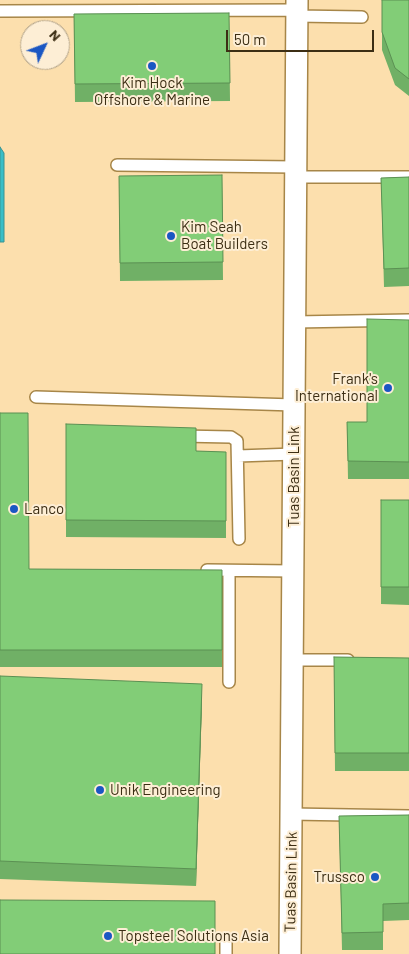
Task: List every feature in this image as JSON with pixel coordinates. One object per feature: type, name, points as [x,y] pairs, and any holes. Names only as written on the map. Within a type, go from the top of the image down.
[{"type":"street","name":"Tuas Basin Link","points":[[290,954],[296,9]]},
{"type":"lane","points":[[0,11],[296,9],[362,17]]},
{"type":"lane","points":[[117,165],[409,177]]},
{"type":"lane","points":[[295,322],[409,320]]},
{"type":"lane","points":[[36,397],[294,405]]},
{"type":"lane","points":[[173,436],[231,437],[237,441],[239,540]]},
{"type":"lane","points":[[238,456],[294,454]]},
{"type":"lane","points":[[192,570],[293,571]]},
{"type":"lane","points":[[229,571],[229,682]]},
{"type":"lane","points":[[292,660],[363,660]]},
{"type":"lane","points":[[291,814],[409,816]]},
{"type":"lane","points":[[226,939],[226,954]]},
{"type":"water","points":[[0,147],[4,153],[4,242],[0,242]]},
{"type":"building","points":[[382,0],[409,0],[409,79],[395,68],[382,32]]},
{"type":"building","name":"Kim Hock Offshore & Marine","points":[[229,13],[230,83],[75,84],[74,14]]},
{"type":"building","name":"Kim Seah Boat Builders","points":[[222,175],[223,262],[120,263],[119,176]]},
{"type":"building","points":[[409,177],[409,268],[384,269],[381,178]]},
{"type":"building","name":"Frank's International","points":[[367,319],[409,320],[409,462],[348,461],[347,422],[367,422]]},
{"type":"building","name":"Lanco","points":[[0,413],[28,413],[29,569],[222,570],[222,650],[0,650]]},
{"type":"building","points":[[66,424],[196,428],[196,451],[226,452],[226,521],[66,520]]},
{"type":"building","points":[[381,500],[409,500],[409,587],[381,587]]},
{"type":"building","points":[[334,657],[409,658],[409,753],[335,753]]},
{"type":"building","name":"Unik Engineering","points":[[0,676],[202,684],[196,869],[0,861]]},
{"type":"building","name":"Trussco","points":[[409,815],[409,903],[383,904],[383,932],[342,933],[339,816]]},
{"type":"building","name":"Topsteel Solutions Asia","points":[[0,900],[215,901],[215,954],[0,954]]},
{"type":"place","name":"Kim Hock Offshore & Marine","points":[[152,66]]},
{"type":"place","name":"Kim Seah Boat Builders","points":[[171,236]]},
{"type":"place","name":"Frank's International","points":[[388,388]]},
{"type":"place","name":"Lanco","points":[[14,509]]},
{"type":"place","name":"Unik Engineering","points":[[100,790]]},
{"type":"place","name":"Trussco","points":[[375,877]]},
{"type":"place","name":"Topsteel Solutions Asia","points":[[108,936]]}]
